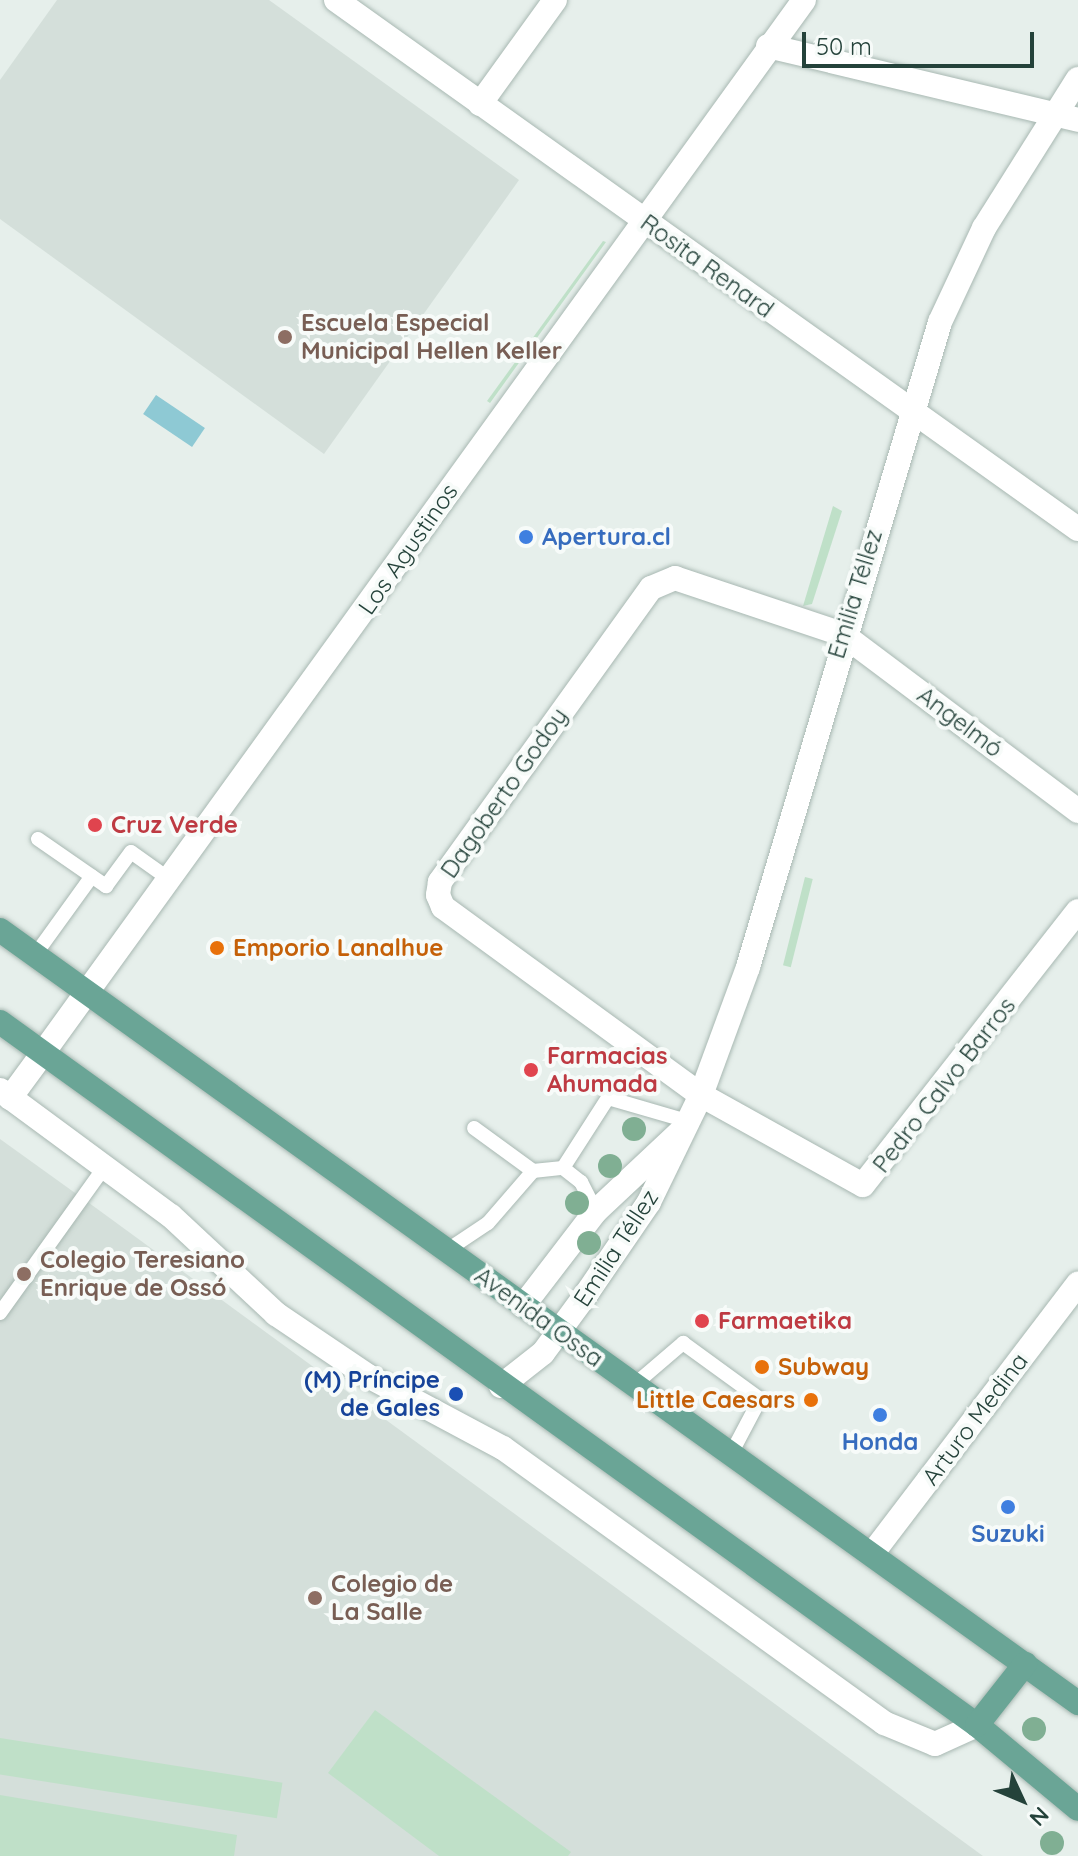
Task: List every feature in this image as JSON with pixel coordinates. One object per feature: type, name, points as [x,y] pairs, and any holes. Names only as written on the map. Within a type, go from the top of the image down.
[{"type":"main road","name":"Avenida Ossa","points":[[0,930],[1078,1703]]},
{"type":"main road","points":[[0,1022],[501,1386],[977,1725],[1078,1809]]},
{"type":"main road","points":[[977,1725],[1025,1664]]},
{"type":"street","points":[[480,104],[555,0]]},
{"type":"street","name":"Los Agustinos","points":[[5,1094],[43,1053],[804,0]]},
{"type":"street","name":"Rosita Renard","points":[[346,3],[480,104],[1078,529]]},
{"type":"street","points":[[768,46],[1049,117],[1078,120]]},
{"type":"street","name":"Emilia Téllez","points":[[501,1386],[560,1332],[649,1202],[701,1095],[748,967],[842,634],[940,322],[984,228],[1049,117],[1078,79]]},
{"type":"street","name":"Dagoberto Godoy","points":[[701,1095],[443,907],[440,882],[663,580],[842,634]]},
{"type":"street","name":"Angelmó","points":[[842,634],[1078,811]]},
{"type":"street","name":"Pedro Calvo Barros","points":[[701,1095],[863,1185],[1078,911]]},
{"type":"street","points":[[5,1094],[171,1216],[276,1314],[368,1376],[503,1448],[884,1723],[935,1744],[977,1725]]},
{"type":"street","name":"Emilia Téllez","points":[[523,1306],[596,1211],[684,1126]]},
{"type":"street","name":"Arturo Medina","points":[[872,1554],[1078,1284]]},
{"type":"lane","points":[[38,839],[106,886],[131,852],[169,879]]},
{"type":"lane","points":[[35,955],[92,876]]},
{"type":"lane","points":[[563,1168],[608,1098],[684,1126]]},
{"type":"lane","points":[[474,1128],[533,1171],[563,1168],[581,1182],[596,1211]]},
{"type":"lane","points":[[0,1313],[104,1168]]},
{"type":"lane","points":[[446,1251],[488,1223],[533,1171]]},
{"type":"lane","points":[[634,1385],[683,1343],[760,1399],[731,1454]]},
{"type":"shaded area","name":"Escuela Especial Municipal Hellen Keller","points":[[57,0],[269,0],[519,180],[324,454],[0,219],[0,80]]},
{"type":"shaded area","name":"Colegio de La Salle","points":[[0,1139],[96,1208],[983,1856],[0,1856]]},
{"type":"green space","points":[[603,241],[606,242],[490,403],[487,401]]},
{"type":"green space","points":[[833,506],[842,511],[812,604],[803,606]]},
{"type":"green space","points":[[805,877],[813,879],[791,967],[783,965]]},
{"type":"green space","points":[[375,1710],[571,1852],[568,1856],[439,1856],[328,1773]]},
{"type":"green space","points":[[0,1738],[282,1783],[277,1818],[0,1774]]},
{"type":"green space","points":[[0,1795],[237,1835],[234,1856],[0,1856]]},
{"type":"water","points":[[156,395],[205,428],[192,447],[143,414]]},
{"type":"place","name":"Escuela Especial Municipal Hellen Keller","points":[[285,337]]},
{"type":"place","name":"Apertura.cl","points":[[526,537]]},
{"type":"place","name":"Cruz Verde","points":[[95,825]]},
{"type":"place","name":"Emporio Lanalhue","points":[[217,948]]},
{"type":"place","name":"Farmacias Ahumada","points":[[531,1070]]},
{"type":"place","name":"Colegio Teresiano Enrique de Ossó","points":[[24,1274]]},
{"type":"place","name":"Farmaetika","points":[[702,1321]]},
{"type":"place","name":"Subway","points":[[762,1367]]},
{"type":"place","name":"(M) Príncipe de Gales","points":[[456,1394]]},
{"type":"place","name":"Little Caesars","points":[[811,1400]]},
{"type":"place","name":"Honda","points":[[880,1415]]},
{"type":"place","name":"Suzuki","points":[[1008,1507]]},
{"type":"place","name":"Colegio de La Salle","points":[[315,1598]]}]
